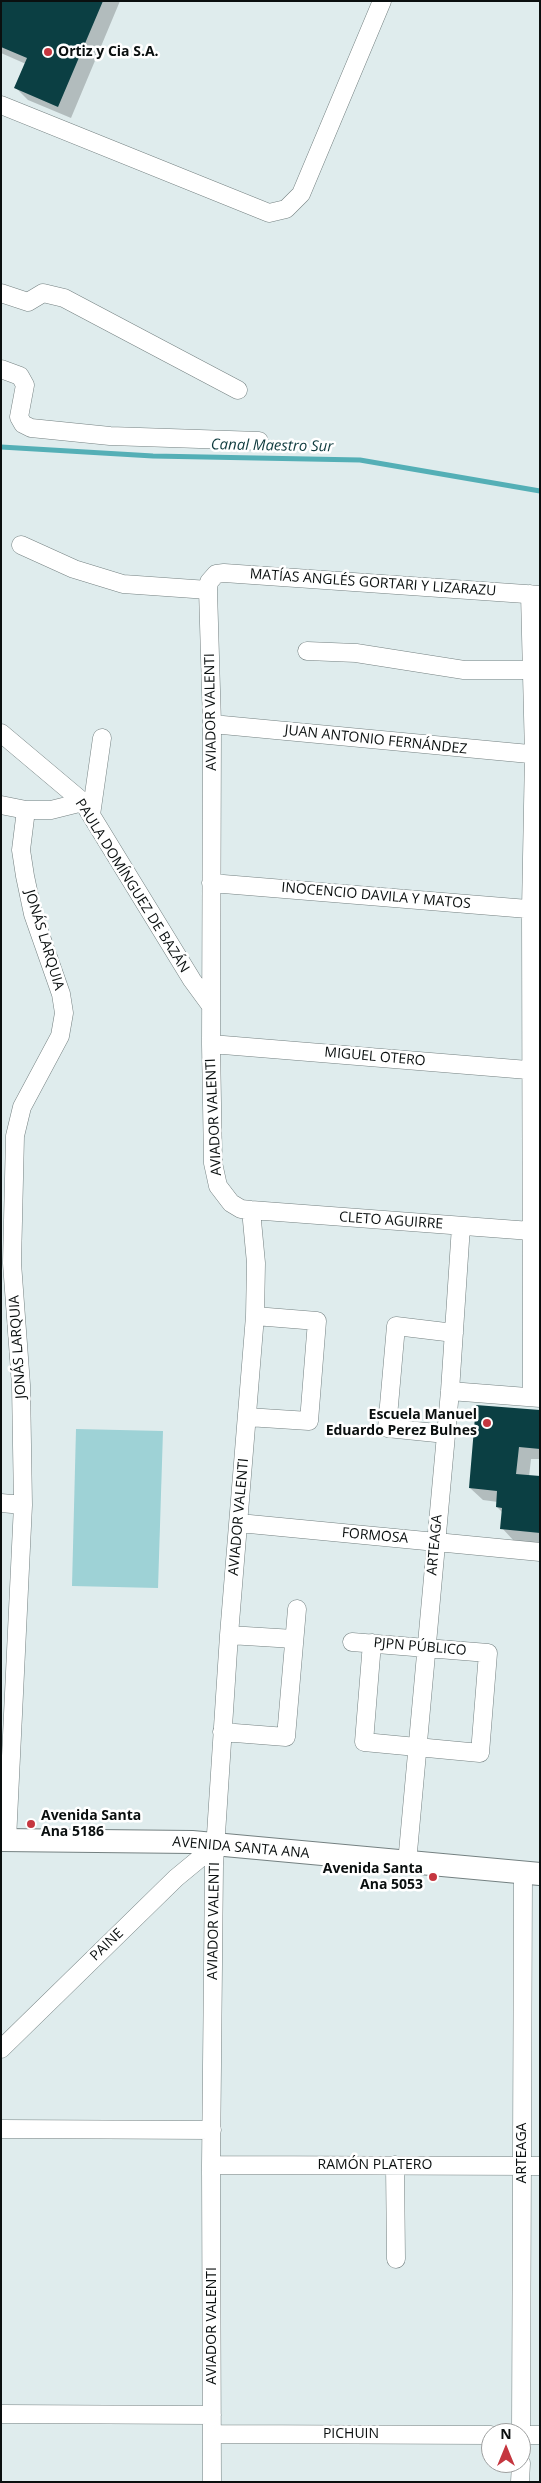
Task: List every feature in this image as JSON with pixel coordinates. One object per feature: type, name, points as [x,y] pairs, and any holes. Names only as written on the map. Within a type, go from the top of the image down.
[{"type":"main road","name":"AVENIDA SANTA ANA","points":[[4,1840],[192,1842],[531,1874]]},
{"type":"street","points":[[1,105],[270,213],[286,209],[301,194],[382,1]]},
{"type":"street","points":[[1,293],[28,302],[43,293],[64,298],[238,390]]},
{"type":"street","points":[[1,369],[20,376],[25,385],[19,417],[23,424],[31,428],[110,436],[259,441]]},
{"type":"street","name":"MATÍAS ANGLÉS GORTARI Y LIZARAZU","points":[[21,545],[74,569],[123,584],[212,582],[224,573],[535,595]]},
{"type":"street","name":"AVIADOR VALENTI","points":[[212,582],[211,1044],[215,1175],[218,1186],[231,1204],[241,1209],[251,1210],[256,1263],[255,1316],[239,1523],[228,1635],[216,1845],[211,2165],[212,2482]]},
{"type":"street","points":[[450,1391],[536,1398],[531,1231],[535,1071],[537,755],[532,670],[535,595]]},
{"type":"street","points":[[307,651],[356,653],[464,670],[532,670]]},
{"type":"street","name":"JUAN ANTONIO FERNÁNDEZ","points":[[212,724],[537,755]]},
{"type":"street","name":"PAULA DOMÍNGUEZ DE BAZÁN","points":[[1,733],[87,808],[192,980],[212,1006]]},
{"type":"street","points":[[1,805],[26,810],[87,808],[102,738]]},
{"type":"street","name":"JONÁS LARQUIA","points":[[4,1840],[8,1698],[23,1505],[21,1385],[7,1263],[15,1136],[18,1119],[60,1036],[64,1013],[61,994],[33,914],[25,876],[21,850],[26,810]]},
{"type":"street","name":"INOCENCIO DAVILA Y MATOS","points":[[212,883],[535,909]]},
{"type":"street","name":"MIGUEL OTERO","points":[[211,1044],[535,1071]]},
{"type":"street","name":"CLETO AGUIRRE","points":[[251,1210],[531,1231]]},
{"type":"street","name":"ARTEAGA","points":[[407,1863],[450,1391],[461,1226]]},
{"type":"street","points":[[247,1417],[309,1421],[317,1321],[255,1316]]},
{"type":"street","points":[[446,1434],[387,1428],[396,1326],[454,1333]]},
{"type":"street","points":[[1,1503],[23,1505]]},
{"type":"street","name":"FORMOSA","points":[[239,1523],[540,1552]]},
{"type":"street","points":[[222,1732],[286,1737],[297,1609]]},
{"type":"street","points":[[228,1635],[294,1639]]},
{"type":"street","name":"PJPN PÚBLICO","points":[[352,1642],[488,1653],[480,1754],[417,1748]]},
{"type":"street","points":[[372,1643],[364,1742],[417,1748]]},
{"type":"street","name":"PAINE","points":[[1,2049],[176,1878],[216,1845]]},
{"type":"street","name":"ARTEAGA","points":[[521,2423],[531,2166],[531,1874]]},
{"type":"street","points":[[1,2128],[212,2130]]},
{"type":"street","name":"RAMÓN PLATERO","points":[[211,2165],[531,2166]]},
{"type":"street","points":[[395,2165],[396,2259]]},
{"type":"street","points":[[1,2414],[212,2415]]},
{"type":"street","name":"PICHUIN","points":[[212,2434],[481,2435]]},
{"type":"shaded area","points":[[76,1429],[163,1431],[158,1588],[72,1586]]},
{"type":"building","name":"Ortiz y Cia S.A.","points":[[1,1],[103,1],[58,107],[14,88],[27,58],[1,47]]},
{"type":"building","points":[[476,1405],[540,1410],[540,1449],[519,1447],[516,1474],[540,1476],[540,1533],[500,1529],[502,1508],[496,1507],[497,1491],[469,1488]]},
{"type":"waterway","name":"Canal Maestro Sur","points":[[1,447],[153,456],[360,460],[540,491]]},
{"type":"place","name":"Ortiz y Cia S.A.","points":[[48,52]]},
{"type":"place","name":"Escuela Manuel Eduardo Perez Bulnes","points":[[487,1423]]},
{"type":"place","name":"Avenida Santa Ana 5186","points":[[31,1824]]},
{"type":"place","name":"Avenida Santa Ana 5053","points":[[433,1877]]}]
